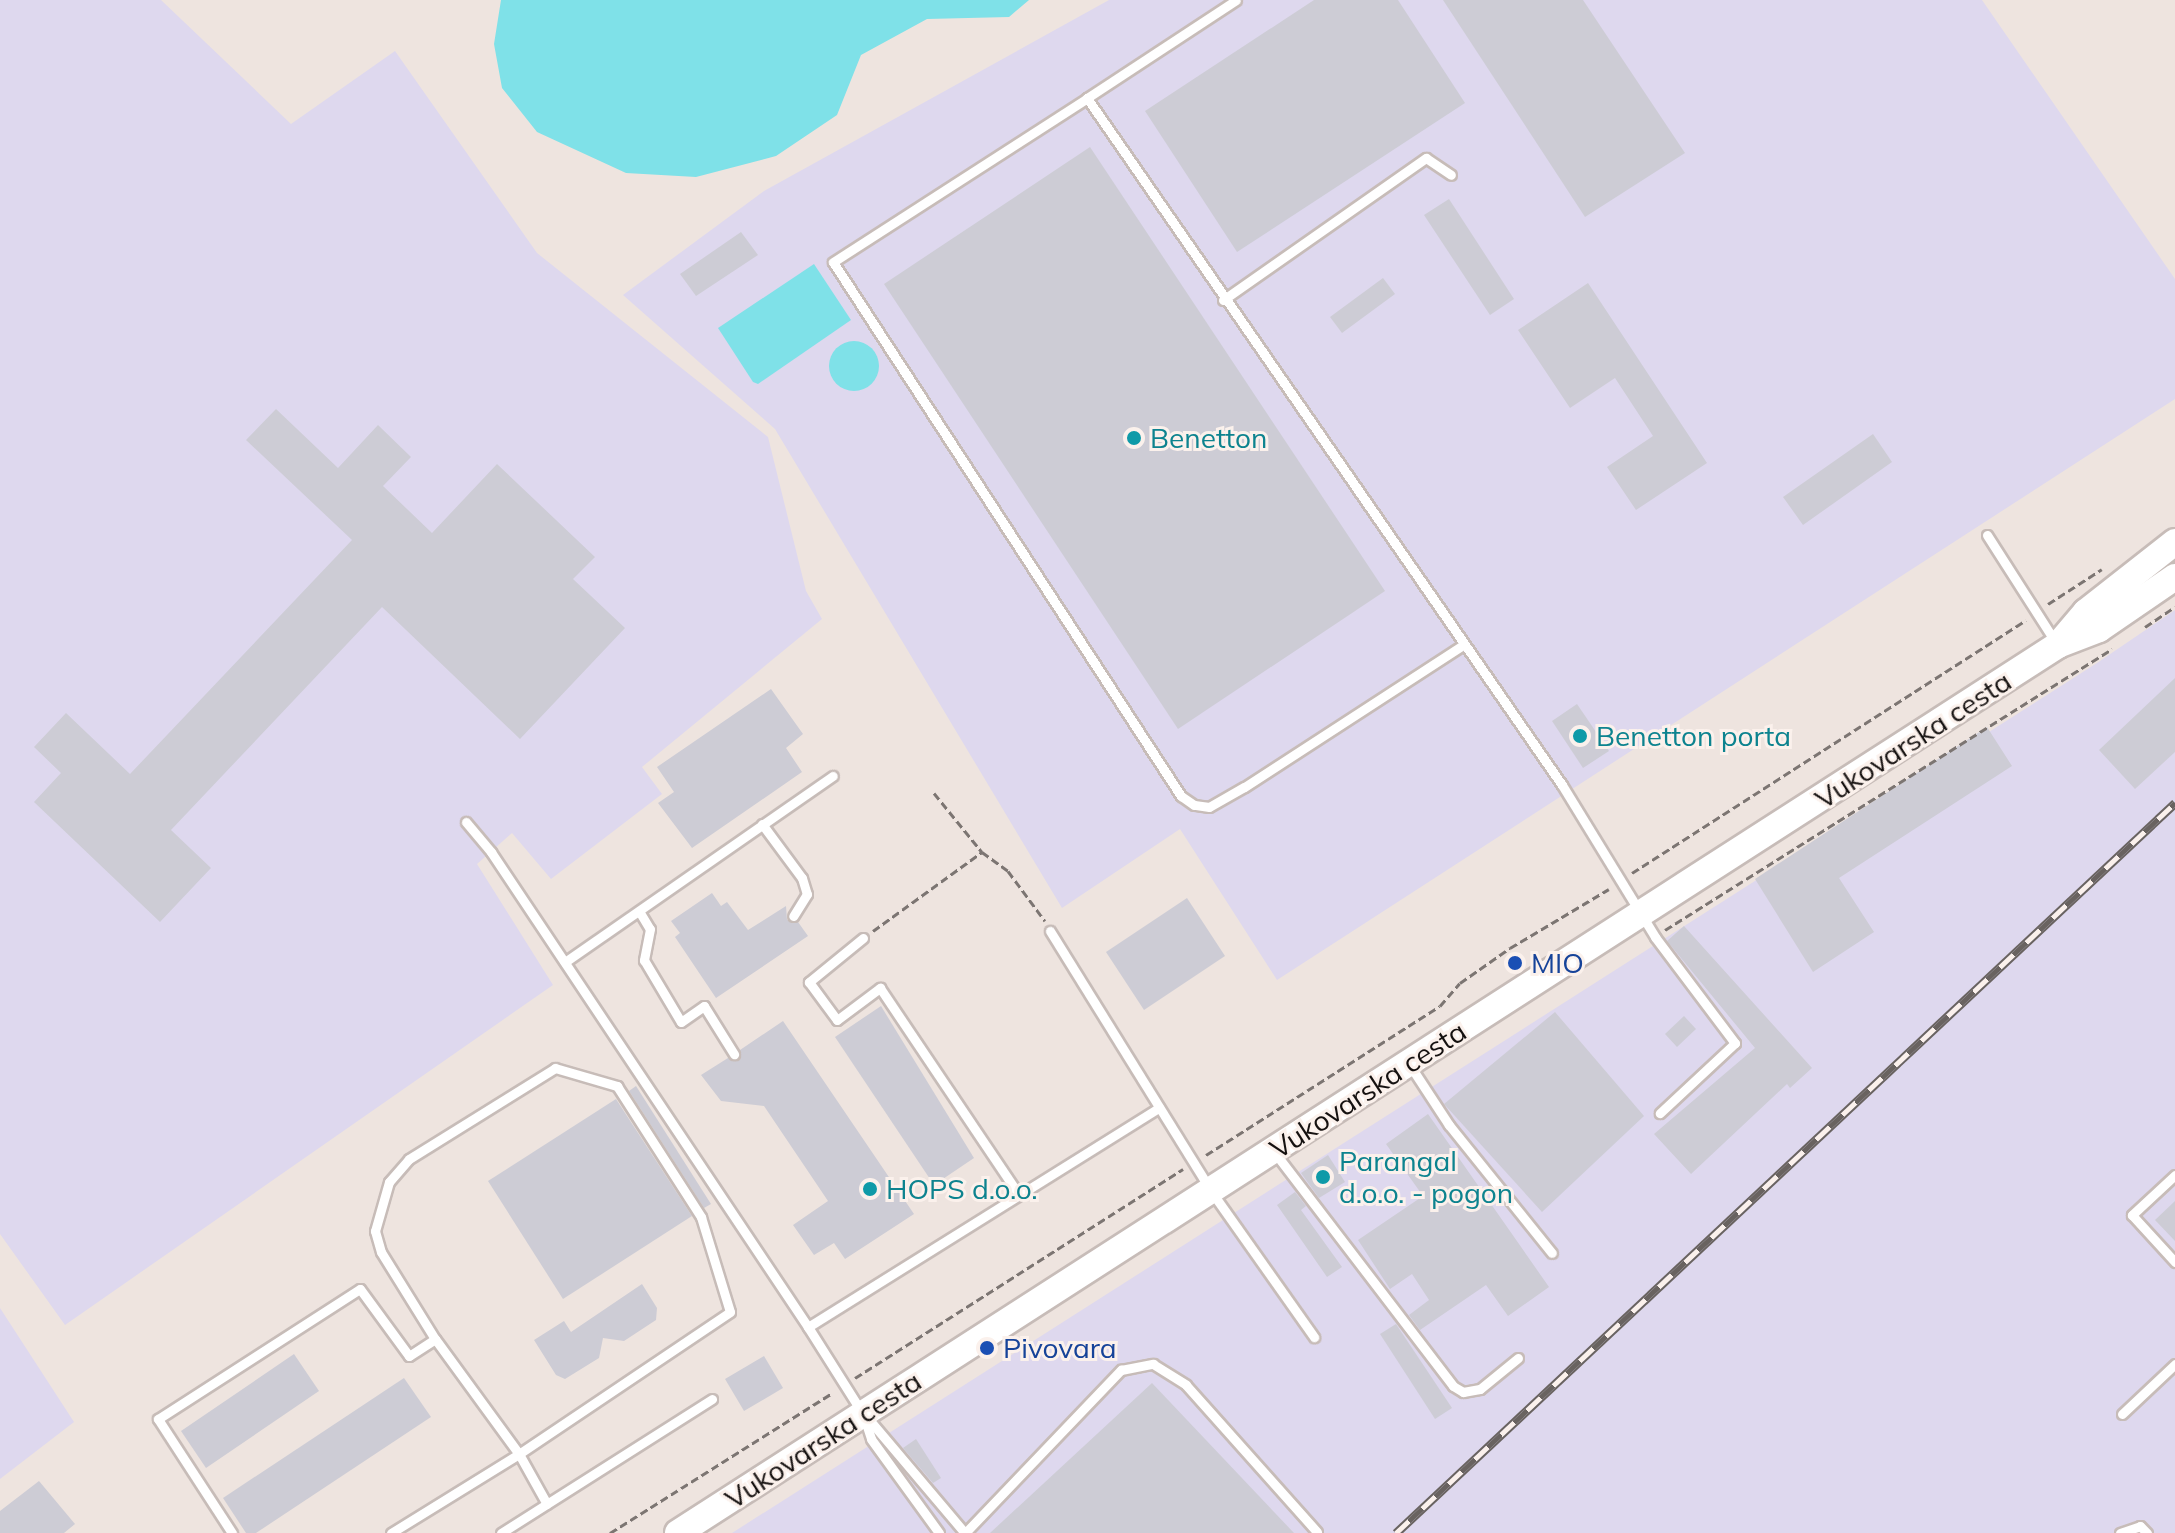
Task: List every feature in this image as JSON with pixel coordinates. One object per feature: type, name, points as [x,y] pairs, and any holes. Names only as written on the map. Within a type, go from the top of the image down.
[{"type":"main road","name":"Vukovarska cesta","points":[[2058,645],[2086,612],[2175,542]]},
{"type":"main road","name":"Vukovarska cesta","points":[[678,1533],[1409,1064],[1650,925],[2058,645],[2099,629],[2175,577]]},
{"type":"lane","points":[[1236,0],[833,262],[1181,796],[1209,807],[1463,645]]},
{"type":"lane","points":[[1087,98],[1623,880],[1650,925],[1735,1043],[1660,1113]]},
{"type":"lane","points":[[1223,300],[1426,158],[1451,175]]},
{"type":"lane","points":[[1987,535],[2058,645]]},
{"type":"lane","points":[[565,962],[833,776]]},
{"type":"lane","points":[[466,822],[565,962],[863,1414],[965,1533],[1121,1370],[1153,1364],[1186,1385],[1317,1532]]},
{"type":"lane","points":[[762,824],[802,878],[807,894],[793,916]]},
{"type":"lane","points":[[639,911],[650,929],[644,960],[681,1022],[704,1006],[734,1054]]},
{"type":"lane","points":[[1050,931],[1211,1191],[1314,1337]]},
{"type":"lane","points":[[863,938],[809,982],[837,1020],[880,988],[1019,1195]]},
{"type":"lane","points":[[1409,1064],[1449,1125],[1552,1253]]},
{"type":"lane","points":[[391,1533],[519,1454],[730,1312],[701,1217],[617,1086],[555,1068],[540,1074],[409,1159],[389,1182],[375,1231],[381,1252],[435,1339],[519,1454],[547,1504]]},
{"type":"lane","points":[[808,1327],[1159,1108]]},
{"type":"lane","points":[[1273,1151],[1453,1386],[1463,1392],[1480,1389],[1518,1358]]},
{"type":"lane","points":[[2175,1175],[2132,1215],[2175,1262]]},
{"type":"lane","points":[[232,1533],[158,1419],[360,1289],[409,1356],[435,1339]]},
{"type":"lane","points":[[2122,1414],[2175,1364]]},
{"type":"lane","points":[[501,1533],[712,1399]]},
{"type":"lane","points":[[863,1414],[871,1439],[939,1533]]},
{"type":"lane","points":[[2120,1533],[2140,1526],[2147,1533]]},
{"type":"path","points":[[610,1533],[1440,1006],[1460,983],[1510,948],[1986,650],[2115,560]]},
{"type":"path","points":[[2137,632],[2175,607]]},
{"type":"path","points":[[1650,925],[2124,641]]},
{"type":"path","points":[[934,793],[982,852],[1008,871],[1050,931]]},
{"type":"path","points":[[863,938],[982,852]]},
{"type":"shaded area","points":[[0,0],[161,0],[291,124],[395,51],[537,253],[768,437],[806,591],[822,619],[642,767],[662,794],[551,879],[512,833],[477,864],[553,985],[65,1325],[0,1234]]},
{"type":"shaded area","points":[[1109,0],[1982,0],[2175,279],[2175,399],[1277,980],[1180,829],[1062,908],[775,429],[623,295],[764,191]]},
{"type":"shaded area","points":[[2175,610],[2175,1533],[732,1533],[2097,663]]},
{"type":"shaded area","points":[[0,1308],[74,1422],[0,1479]]},
{"type":"water","points":[[501,0],[1029,0],[1009,17],[927,19],[861,55],[837,115],[776,156],[696,177],[626,173],[537,132],[502,88],[494,44]]},
{"type":"water","points":[[814,264],[851,320],[758,384],[753,382],[718,328]]},
{"type":"water","points":[[854,341],[872,348],[879,366],[872,384],[854,391],[836,384],[829,366],[836,348]]},
{"type":"building","points":[[1314,0],[1398,0],[1465,103],[1237,252],[1145,111]]},
{"type":"building","points":[[1443,0],[1583,0],[1685,153],[1585,217]]},
{"type":"building","name":"Benetton","points":[[1090,147],[1385,591],[1178,729],[884,284]]},
{"type":"building","points":[[1449,199],[1514,299],[1490,315],[1424,215]]},
{"type":"building","points":[[741,232],[758,255],[696,296],[680,274]]},
{"type":"building","points":[[1383,278],[1395,294],[1342,333],[1330,317]]},
{"type":"building","points":[[1588,283],[1707,463],[1636,510],[1607,467],[1653,436],[1615,378],[1570,408],[1518,330]]},
{"type":"building","points":[[276,409],[338,468],[378,425],[411,457],[383,486],[432,533],[497,464],[595,557],[573,579],[625,628],[520,739],[382,607],[171,830],[211,868],[160,922],[34,802],[61,773],[34,747],[66,713],[130,774],[352,540],[246,440]]},
{"type":"building","points":[[1873,434],[1892,462],[1803,525],[1783,497]]},
{"type":"building","points":[[2175,678],[2175,752],[2135,789],[2099,750]]},
{"type":"building","points":[[771,689],[803,734],[786,748],[802,772],[692,848],[658,803],[674,792],[657,767]]},
{"type":"building","name":"Benetton porta","points":[[1577,704],[1609,751],[1583,768],[1552,721]]},
{"type":"building","points":[[1987,727],[2012,766],[1839,878],[1874,932],[1813,972],[1755,879]]},
{"type":"building","points":[[712,893],[721,906],[727,902],[748,930],[786,906],[787,920],[798,922],[808,936],[716,998],[675,937],[680,933],[671,921]]},
{"type":"building","points":[[1187,898],[1225,956],[1144,1010],[1106,952]]},
{"type":"building","points":[[1684,926],[1812,1068],[1790,1088],[1787,1084],[1691,1174],[1654,1134],[1755,1048],[1667,941]]},
{"type":"building","points":[[881,1006],[974,1158],[934,1185],[835,1037]]},
{"type":"building","points":[[1555,1012],[1644,1116],[1542,1212],[1444,1104]]},
{"type":"building","points":[[1684,1016],[1696,1029],[1677,1047],[1665,1034]]},
{"type":"building","points":[[783,1021],[914,1214],[845,1259],[834,1243],[814,1255],[793,1225],[828,1201],[764,1106],[721,1101],[701,1075],[728,1058],[739,1060],[740,1050]]},
{"type":"building","points":[[636,1086],[711,1204],[704,1208],[629,1091]]},
{"type":"building","points":[[616,1099],[692,1216],[563,1299],[488,1181]]},
{"type":"building","points":[[1428,1114],[1549,1287],[1508,1316],[1486,1285],[1420,1330],[1409,1315],[1429,1300],[1412,1274],[1390,1289],[1358,1240],[1423,1196],[1386,1144]]},
{"type":"building","name":"Parangal d.o.o. - pogon","points":[[1328,1155],[1345,1182],[1319,1198],[1301,1173]]},
{"type":"building","points":[[1295,1192],[1306,1206],[1301,1210],[1342,1267],[1327,1277],[1277,1205]]},
{"type":"building","points":[[2175,1201],[2175,1241],[2155,1220]]},
{"type":"building","points":[[642,1284],[657,1308],[656,1320],[624,1341],[603,1338],[599,1358],[565,1379],[556,1375],[534,1340],[564,1321],[571,1332]]},
{"type":"building","points":[[1396,1324],[1452,1408],[1435,1419],[1380,1334]]},
{"type":"building","points":[[294,1354],[319,1391],[206,1468],[181,1431]]},
{"type":"building","points":[[764,1356],[783,1388],[744,1411],[725,1379]]},
{"type":"building","points":[[404,1378],[431,1417],[256,1533],[246,1533],[223,1498]]},
{"type":"building","points":[[1152,1383],[1294,1533],[990,1533]]},
{"type":"building","points":[[916,1439],[941,1478],[933,1483],[903,1448]]},
{"type":"building","points":[[39,1481],[75,1524],[64,1533],[0,1533],[0,1511]]},
{"type":"railway","points":[[1396,1533],[2175,803]]},
{"type":"place","name":"Benetton","points":[[1134,438]]},
{"type":"place","name":"Benetton porta","points":[[1580,736]]},
{"type":"place","name":"MIO","points":[[1515,963]]},
{"type":"place","name":"Parangal d.o.o. - pogon","points":[[1323,1177]]},
{"type":"place","name":"HOPS d.o.o.","points":[[870,1189]]},
{"type":"place","name":"Pivovara","points":[[987,1348]]}]
